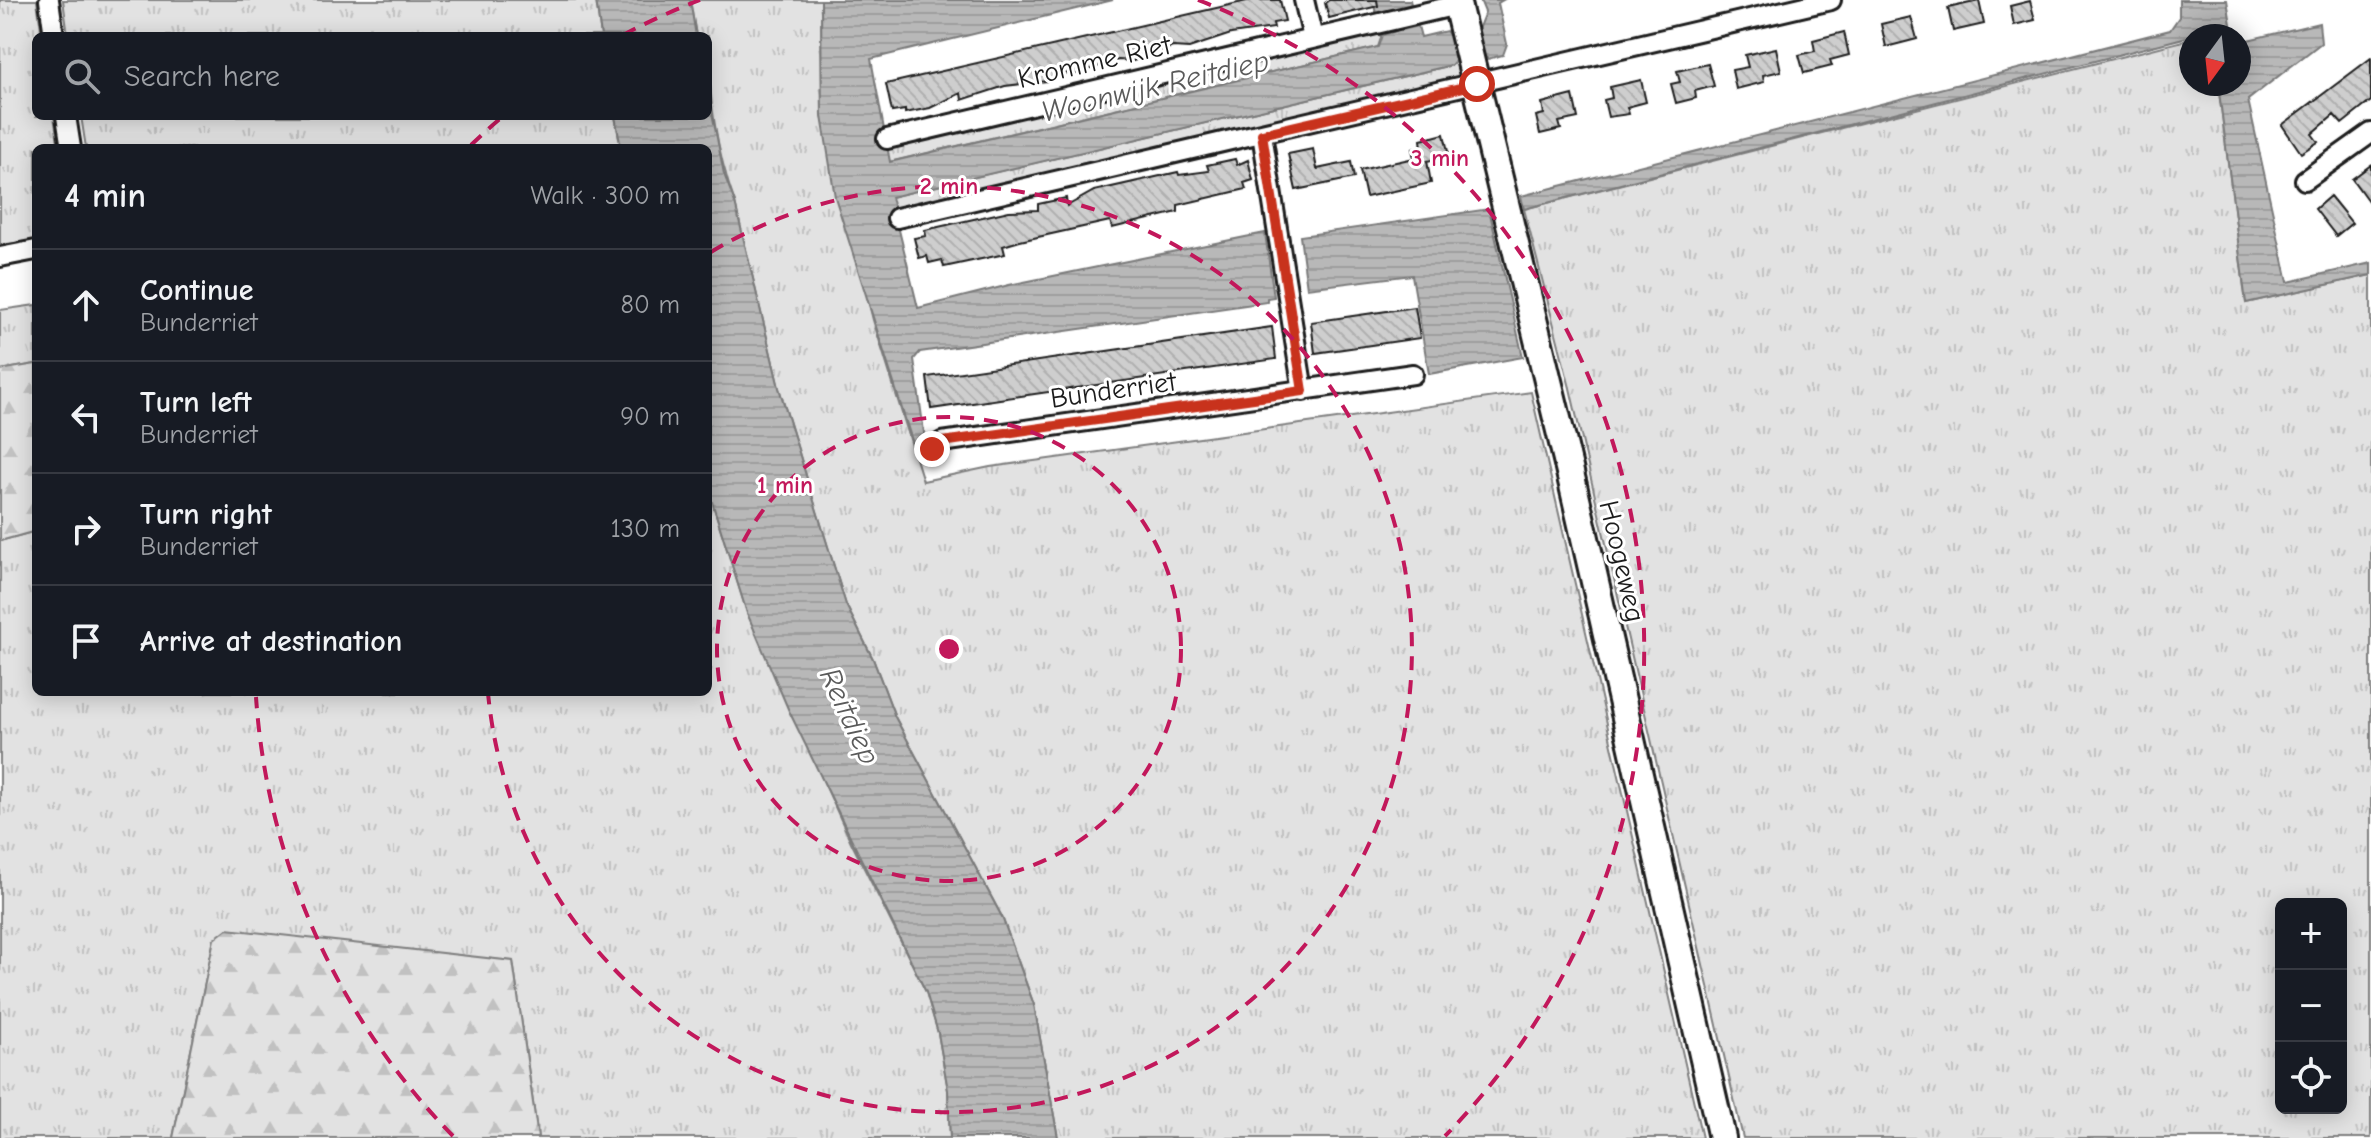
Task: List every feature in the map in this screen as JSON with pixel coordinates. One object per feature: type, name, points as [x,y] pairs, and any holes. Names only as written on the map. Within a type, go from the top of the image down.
[{"type":"street","points":[[49,0],[53,32]]},
{"type":"street","points":[[1304,0],[1313,38]]},
{"type":"street","points":[[897,218],[1262,134],[1474,74],[1831,0]]},
{"type":"street","name":"Kromme Riet","points":[[887,139],[1313,38],[1425,13],[1458,9]]},
{"type":"street","name":"Hoogeweg","points":[[1458,9],[1722,1138]]},
{"type":"street","points":[[67,120],[70,144]]},
{"type":"street","points":[[2305,180],[2371,133]]},
{"type":"street","points":[[1262,134],[1303,391]]},
{"type":"street","points":[[0,257],[32,251]]},
{"type":"street","name":"Bunderriet","points":[[932,449],[942,442],[1413,374]]},
{"type":"green space","points":[[0,0],[37,0],[41,32],[32,32],[32,120],[55,120],[58,144],[32,144],[32,241],[0,245]]},
{"type":"green space","points":[[63,0],[596,0],[600,32],[67,32]]},
{"type":"green space","points":[[690,0],[821,0],[822,116],[873,320],[923,481],[990,467],[1531,392],[1702,1138],[1058,1138],[1034,1005],[1002,917],[895,717],[873,659],[846,605],[779,388],[718,141],[712,106],[712,32],[695,32]]},
{"type":"green space","points":[[1379,33],[1383,41],[1378,47],[889,162],[886,148]]},
{"type":"green space","points":[[2179,42],[2179,96],[2220,96],[2246,303],[2371,275],[2371,1138],[1743,1138],[1570,388],[1524,209]]},
{"type":"green space","points":[[1456,60],[1460,78],[893,209],[890,197],[1452,65]]},
{"type":"green space","points":[[82,120],[616,120],[620,144],[85,144]]},
{"type":"green space","points":[[32,306],[32,365],[0,370],[0,310]]},
{"type":"green space","points":[[32,365],[32,532],[0,541],[0,370]]},
{"type":"green space","points":[[712,502],[747,613],[851,842],[926,992],[938,1033],[948,1090],[950,1138],[538,1138],[513,961],[214,939],[173,1138],[0,1138],[0,541],[32,532],[32,696],[712,696]]},
{"type":"green space","points":[[227,929],[513,961],[538,1138],[173,1138],[214,939]]},
{"type":"water","points":[[596,0],[690,0],[695,32],[600,32]]},
{"type":"water","points":[[821,0],[1113,0],[871,59],[890,162],[1378,47],[1382,35],[1396,31],[1391,10],[1376,14],[1373,0],[1410,0],[1411,4],[1397,9],[1402,30],[1418,26],[1421,37],[1446,31],[1451,37],[1477,32],[1485,12],[1480,0],[1503,0],[1498,3],[1507,44],[1503,55],[1488,59],[1482,54],[1456,60],[1452,65],[891,197],[918,308],[1009,285],[1265,233],[1274,297],[1267,298],[1267,302],[920,352],[914,359],[926,447],[915,450],[835,197],[822,116]]},
{"type":"water","points":[[2179,0],[2227,0],[2231,24],[2179,24],[2179,39],[1524,209],[1521,196],[2170,30],[2179,17]]},
{"type":"water","points":[[2319,23],[2321,43],[2248,100],[2288,282],[2371,263],[2371,275],[2246,303],[2220,96],[2251,96],[2251,39]]},
{"type":"water","name":"Reitdiep","points":[[712,112],[724,174],[735,203],[779,388],[846,605],[873,659],[895,717],[1002,917],[1034,1005],[1058,1138],[950,1138],[948,1090],[938,1033],[926,992],[789,711],[747,613],[712,502],[712,144],[620,144],[616,120],[712,120]]},
{"type":"water","points":[[1489,209],[1523,357],[1429,374],[1412,275],[1307,288],[1300,236]]},
{"type":"building","points":[[1251,0],[1280,0],[1285,21],[1273,23],[1274,28],[1231,34],[1189,48],[1173,47],[1133,61],[1118,60],[1076,74],[1060,73],[1047,81],[1005,86],[962,100],[961,93],[930,108],[892,112],[886,84]]},
{"type":"building","points":[[1329,0],[1377,0],[1378,6],[1329,18],[1325,3]]},
{"type":"building","points":[[1979,1],[1984,24],[1953,31],[1948,8]]},
{"type":"building","points":[[2030,1],[2035,20],[2014,25],[2010,6]]},
{"type":"building","points":[[1911,17],[1917,39],[1886,47],[1881,24]]},
{"type":"building","points":[[1844,32],[1849,55],[1830,60],[1832,66],[1804,73],[1799,55],[1815,51],[1813,40]]},
{"type":"building","points":[[1776,48],[1781,71],[1763,75],[1764,82],[1736,89],[1732,70],[1748,67],[1745,55]]},
{"type":"building","points":[[2371,58],[2371,101],[2342,124],[2334,115],[2312,134],[2318,142],[2301,153],[2282,125]]},
{"type":"building","points":[[1708,64],[1714,86],[1695,91],[1696,98],[1676,103],[1671,84],[1680,82],[1677,71]]},
{"type":"building","points":[[1641,80],[1646,102],[1627,107],[1629,114],[1608,117],[1604,100],[1612,98],[1610,87]]},
{"type":"building","points":[[1573,95],[1578,118],[1559,122],[1561,129],[1540,134],[1536,116],[1544,114],[1542,103]]},
{"type":"building","points":[[1444,134],[1449,156],[1427,161],[1431,183],[1366,197],[1360,170],[1414,158],[1412,149],[1422,147],[1421,140]]},
{"type":"building","points":[[1313,149],[1317,169],[1351,162],[1354,178],[1296,190],[1288,154]]},
{"type":"building","points":[[1235,159],[1237,165],[1248,160],[1253,180],[1244,183],[1246,189],[1178,205],[1178,212],[1112,228],[1110,221],[1020,241],[1003,246],[1005,254],[944,267],[942,260],[929,263],[927,256],[919,258],[914,238],[926,236],[925,230],[1009,211],[1038,210],[1038,204],[1066,198],[1067,206],[1094,191],[1178,172],[1179,175],[1209,171],[1207,165]]},
{"type":"building","points":[[2371,165],[2371,205],[2352,179]]},
{"type":"building","points":[[2330,196],[2352,223],[2336,236],[2315,209]]},
{"type":"building","points":[[1415,307],[1420,338],[1315,353],[1311,322]]},
{"type":"building","points":[[1272,327],[1276,359],[931,409],[927,377]]},
{"type":"route","points":[[932,449],[942,442],[1303,391],[1262,134],[1477,84]]},
{"type":"water label","name":"Woonwijk Reitdiep","points":[[1155,86]]}]
